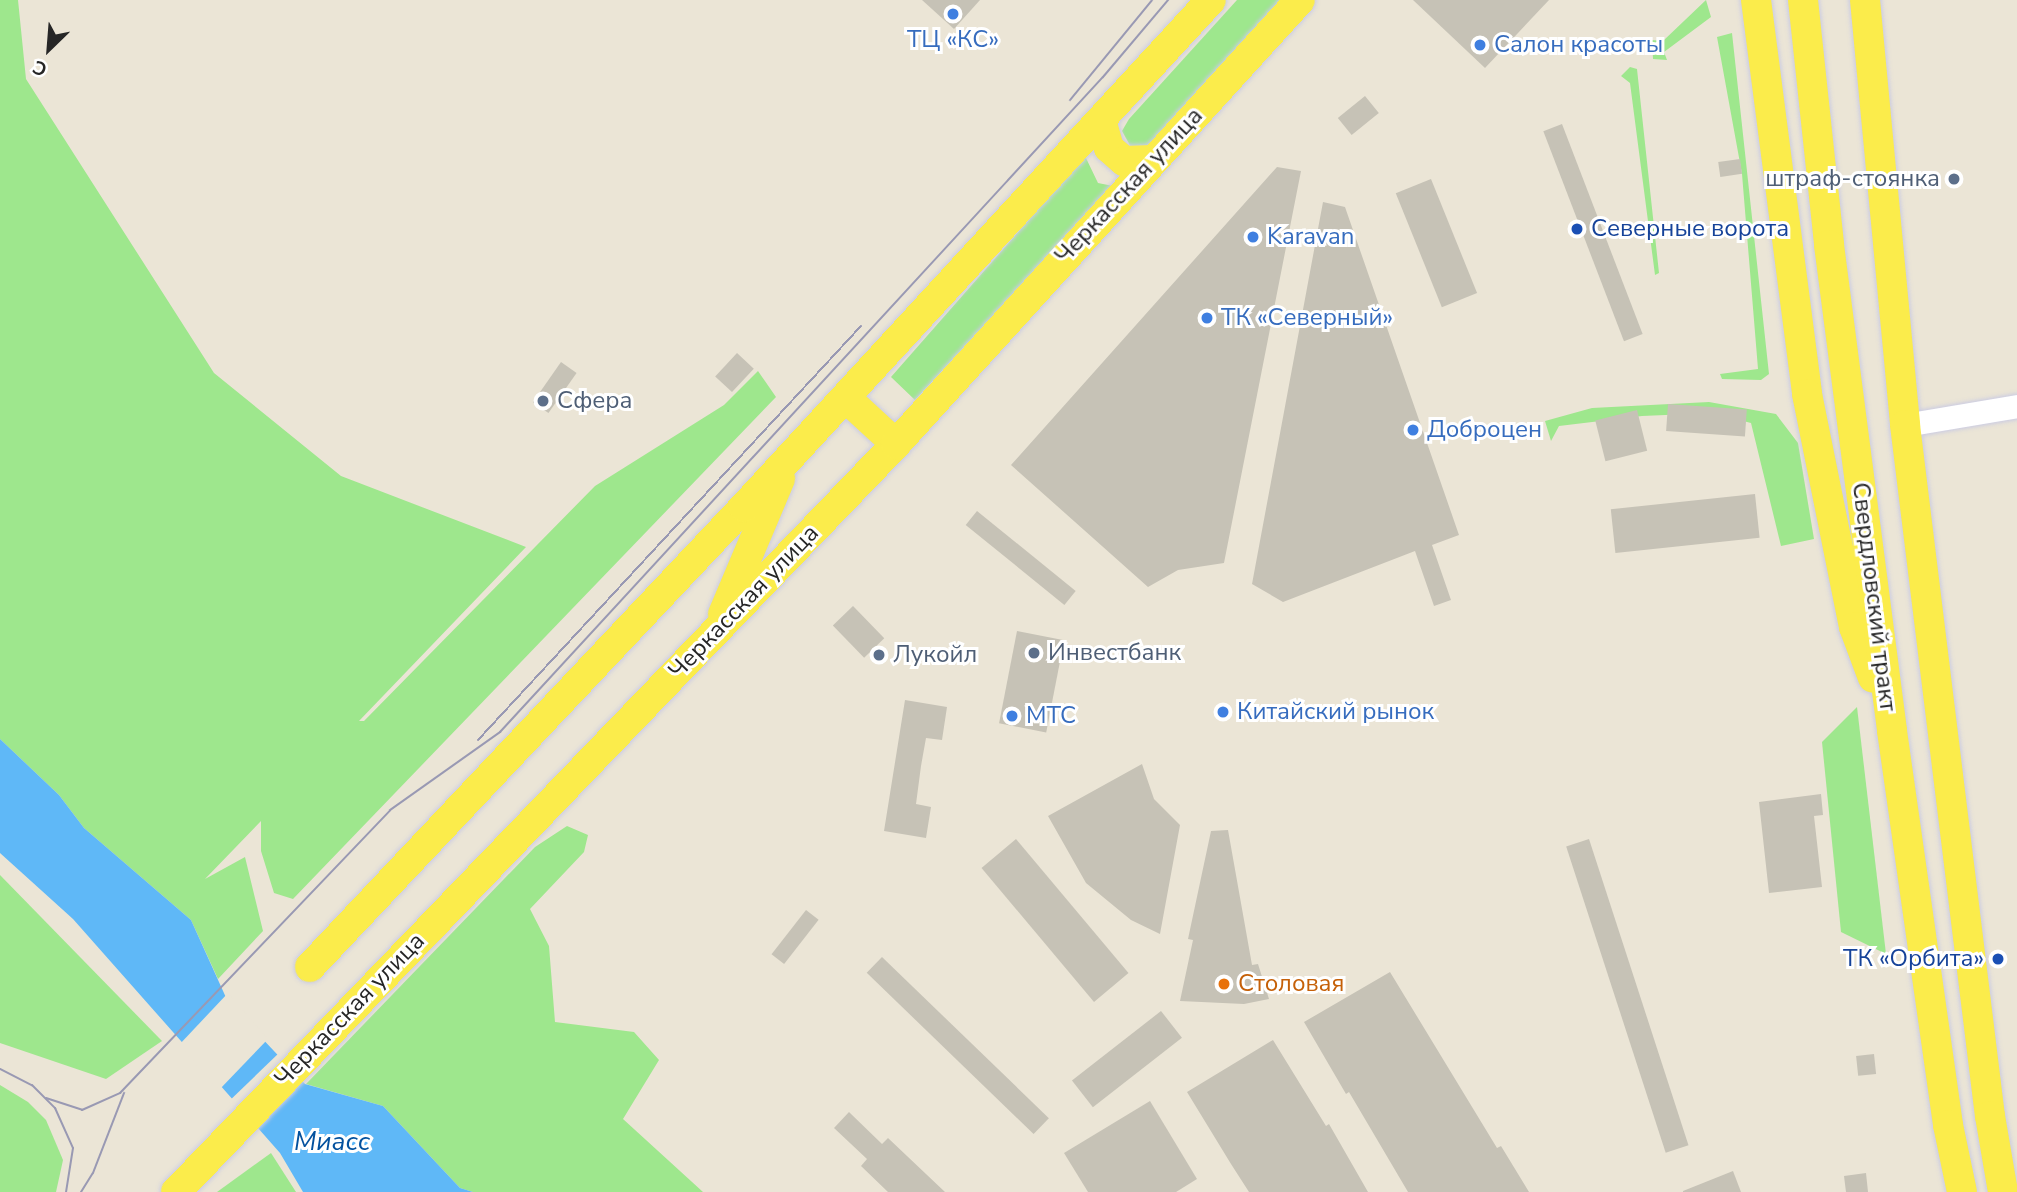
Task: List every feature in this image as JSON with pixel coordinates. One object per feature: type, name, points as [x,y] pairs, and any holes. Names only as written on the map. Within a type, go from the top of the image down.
[{"type":"main road","points":[[310,967],[846,398],[1211,0]]},
{"type":"main road","name":"Черкасская улица","points":[[176,1192],[895,444],[1300,0]]},
{"type":"main road","points":[[1756,0],[1807,394],[1854,627],[1892,731]]},
{"type":"main road","name":"Свердловский тракт","points":[[1803,0],[1829,245],[1892,731],[1948,1125],[1962,1192]]},
{"type":"main road","points":[[1865,0],[1905,425],[1990,1116],[2003,1192]]},
{"type":"main road","points":[[1101,120],[1109,148],[1124,161],[1152,160]]},
{"type":"main road","points":[[846,398],[895,444]]},
{"type":"main road","points":[[715,632],[790,456]]},
{"type":"main road","points":[[1948,1125],[1990,1116]]},
{"type":"street","points":[[1905,425],[2017,406]]},
{"type":"green space","points":[[0,0],[18,0],[26,79],[214,373],[341,476],[526,547],[359,721],[364,721],[595,486],[724,405],[758,371],[776,397],[293,899],[274,893],[261,851],[261,821],[205,879],[245,857],[263,931],[218,979],[191,920],[84,828],[59,795],[0,739]]},
{"type":"green space","points":[[1237,0],[1284,0],[1150,147],[1132,149],[1122,131],[1129,119]]},
{"type":"green space","points":[[1706,0],[1711,17],[1664,52],[1667,60],[1653,59],[1652,40],[1663,41]]},
{"type":"green space","points":[[1732,33],[1769,374],[1761,380],[1722,379],[1720,374],[1758,369],[1742,174],[1717,37]]},
{"type":"green space","points":[[1630,67],[1637,69],[1659,273],[1655,275],[1630,83],[1621,76]]},
{"type":"green space","points":[[1085,156],[1098,183],[1113,186],[915,400],[891,377]]},
{"type":"green space","points":[[1709,402],[1776,414],[1798,443],[1814,539],[1781,546],[1751,423],[1712,413],[1642,416],[1559,426],[1551,441],[1545,421],[1592,408]]},
{"type":"green space","points":[[1857,707],[1886,954],[1841,932],[1822,742]]},
{"type":"green space","points":[[567,826],[588,835],[584,852],[530,909],[549,946],[555,1022],[634,1032],[659,1060],[623,1119],[703,1192],[473,1192],[460,1188],[383,1106],[306,1084],[535,847]]},
{"type":"green space","points":[[0,875],[162,1041],[106,1079],[0,1043]]},
{"type":"green space","points":[[0,1085],[28,1102],[46,1120],[63,1160],[56,1192],[0,1192]]},
{"type":"green space","points":[[271,1153],[296,1192],[217,1192]]},
{"type":"water","name":"Миасс","points":[[0,739],[59,795],[84,828],[191,920],[228,1002],[305,1084],[383,1106],[460,1188],[473,1192],[303,1192],[280,1153],[73,919],[0,853]]},
{"type":"pier","points":[[228,993],[268,1039],[219,1090],[179,1045]]},
{"type":"pier","points":[[280,1052],[306,1079],[255,1128],[229,1101]]},
{"type":"building","name":"ТЦ «КС»","points":[[922,0],[980,0],[954,29]]},
{"type":"building","points":[[1413,0],[1549,0],[1485,68]]},
{"type":"building","points":[[1365,96],[1379,113],[1352,135],[1338,118]]},
{"type":"building","points":[[1562,124],[1643,334],[1624,341],[1543,131]]},
{"type":"building","points":[[1740,159],[1742,174],[1720,177],[1718,162]]},
{"type":"building","name":"ТК «Северный»","points":[[1277,167],[1301,171],[1224,563],[1178,570],[1148,587],[1011,465]]},
{"type":"building","points":[[1431,179],[1477,293],[1442,307],[1396,193]]},
{"type":"building","name":"ТК «Северный»","points":[[1323,202],[1345,207],[1459,535],[1432,545],[1451,600],[1434,606],[1415,551],[1283,602],[1252,584]]},
{"type":"building","points":[[737,353],[754,369],[732,392],[715,376]]},
{"type":"building","points":[[561,362],[577,373],[548,413],[533,402]]},
{"type":"building","points":[[1668,404],[1747,410],[1745,436],[1666,431]]},
{"type":"building","points":[[1637,410],[1647,451],[1605,461],[1595,420]]},
{"type":"building","points":[[1755,494],[1760,538],[1615,553],[1611,509]]},
{"type":"building","points":[[977,511],[1076,591],[1064,605],[966,525]]},
{"type":"building","points":[[853,606],[884,638],[864,658],[833,625]]},
{"type":"building","points":[[1017,631],[1064,640],[1046,732],[999,723]]},
{"type":"building","points":[[905,700],[947,707],[942,740],[926,738],[921,766],[916,804],[931,807],[926,838],[884,831]]},
{"type":"building","points":[[1142,764],[1154,799],[1180,825],[1160,934],[1131,920],[1086,883],[1048,816]]},
{"type":"building","points":[[1821,794],[1823,815],[1814,816],[1822,887],[1769,893],[1759,802]]},
{"type":"building","points":[[1228,830],[1252,965],[1258,964],[1269,999],[1244,1004],[1180,1001],[1193,940],[1188,939],[1211,831]]},
{"type":"building","points":[[1016,839],[1128,973],[1094,1002],[982,868]]},
{"type":"building","points":[[1589,839],[1689,1145],[1666,1153],[1566,846]]},
{"type":"building","points":[[806,910],[819,920],[784,964],[772,954]]},
{"type":"building","points":[[882,957],[1049,1118],[1034,1134],[867,973]]},
{"type":"building","points":[[1390,972],[1497,1148],[1501,1146],[1529,1192],[1408,1192],[1349,1092],[1346,1094],[1304,1022]]},
{"type":"building","points":[[1161,1011],[1182,1038],[1093,1107],[1072,1081]]},
{"type":"building","points":[[1273,1040],[1326,1126],[1329,1124],[1368,1192],[1249,1192],[1231,1164],[1187,1092]]},
{"type":"building","points":[[1874,1054],[1876,1074],[1858,1076],[1856,1056]]},
{"type":"building","points":[[1150,1101],[1197,1179],[1176,1192],[1088,1192],[1064,1153]]},
{"type":"building","points":[[849,1112],[882,1144],[888,1138],[945,1192],[888,1192],[861,1166],[867,1159],[834,1128]]},
{"type":"building","points":[[1733,1171],[1741,1192],[1683,1192],[1683,1191]]},
{"type":"building","points":[[1866,1173],[1868,1192],[1846,1192],[1844,1176]]},
{"type":"tram line","points":[[1070,100],[1152,0]]},
{"type":"tram line","points":[[46,1098],[82,1110],[120,1093],[390,810],[500,732],[1103,77],[1168,0]]},
{"type":"tram line","points":[[478,740],[861,326]]},
{"type":"tram line","points":[[0,1069],[32,1085],[55,1108],[73,1148],[66,1192]]},
{"type":"tram line","points":[[81,1192],[93,1173],[124,1093]]},
{"type":"place","name":"ТЦ «КС»","points":[[953,14]]},
{"type":"place","name":"Салон красоты","points":[[1480,45]]},
{"type":"place","name":"штраф-стоянка","points":[[1954,179]]},
{"type":"place","name":"Северные ворота","points":[[1577,229]]},
{"type":"place","name":"Karavan","points":[[1253,237]]},
{"type":"place","name":"ТК «Северный»","points":[[1207,318]]},
{"type":"place","name":"Сфера","points":[[543,401]]},
{"type":"place","name":"Доброцен","points":[[1413,430]]},
{"type":"place","name":"Инвестбанк","points":[[1034,653]]},
{"type":"place","name":"Лукойл","points":[[879,655]]},
{"type":"place","name":"Китайский рынок","points":[[1223,712]]},
{"type":"place","name":"МТС","points":[[1012,716]]},
{"type":"place","name":"ТК «Орбита»","points":[[1998,959]]},
{"type":"place","name":"Столовая","points":[[1224,984]]}]
